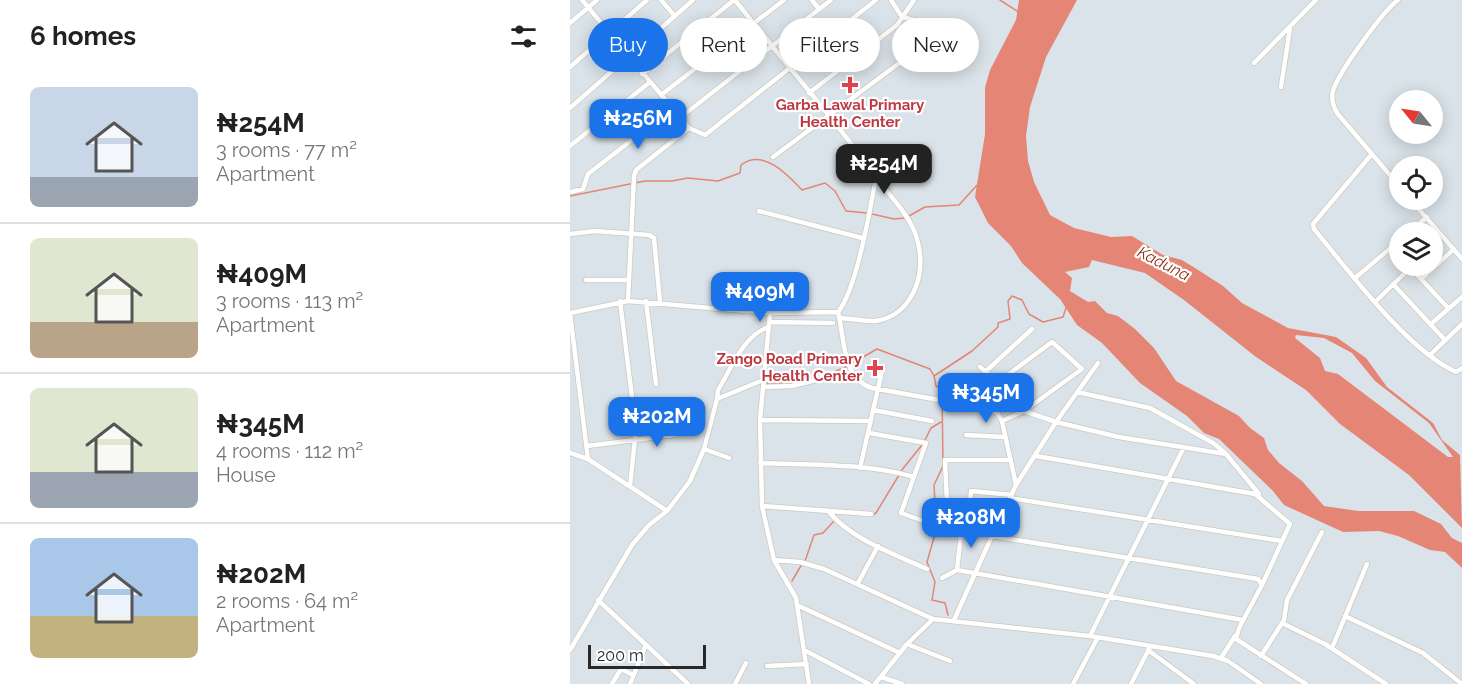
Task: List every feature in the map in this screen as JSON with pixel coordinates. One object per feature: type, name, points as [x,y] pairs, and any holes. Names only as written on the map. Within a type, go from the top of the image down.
[{"type":"street","points":[[582,0],[597,18]]},
{"type":"street","points":[[570,23],[597,0]]},
{"type":"street","points":[[626,18],[647,0]]},
{"type":"street","points":[[661,0],[674,15]]},
{"type":"street","points":[[668,20],[693,0]]},
{"type":"street","points":[[749,18],[735,0],[642,74],[689,128],[705,135],[787,72]]},
{"type":"street","points":[[760,18],[784,0]]},
{"type":"street","points":[[812,0],[819,9]]},
{"type":"street","points":[[681,117],[831,0]]},
{"type":"street","points":[[854,18],[876,0]]},
{"type":"street","points":[[891,0],[902,17],[906,18]]},
{"type":"street","points":[[809,93],[897,25],[914,0]]},
{"type":"street","points":[[1254,63],[1316,0]]},
{"type":"street","points":[[1389,175],[1333,106],[1334,89],[1384,12],[1398,0]]},
{"type":"street","points":[[1281,87],[1290,28]]},
{"type":"street","points":[[767,41],[779,56]]},
{"type":"street","points":[[570,67],[588,51]]},
{"type":"street","points":[[773,157],[892,68]]},
{"type":"street","points":[[570,108],[610,72]]},
{"type":"street","points":[[661,95],[690,72]]},
{"type":"street","points":[[792,72],[902,211],[918,242],[920,264],[914,294],[895,314],[875,321],[839,318]]},
{"type":"street","points":[[570,146],[650,82]]},
{"type":"street","points":[[570,192],[583,189],[586,175],[673,108]]},
{"type":"street","points":[[628,301],[629,235],[632,187],[636,170],[689,128]]},
{"type":"street","points":[[1371,155],[1312,226],[1376,306],[1430,355],[1456,372],[1462,368]]},
{"type":"street","points":[[876,177],[845,303],[838,312],[848,364],[857,381],[878,388],[990,409],[997,413],[1002,421],[1016,485]]},
{"type":"street","points":[[1420,210],[1462,260]]},
{"type":"street","points":[[759,211],[862,238]]},
{"type":"street","points":[[1421,222],[1427,217]]},
{"type":"street","points":[[570,234],[595,231],[649,235],[656,241],[660,302]]},
{"type":"street","points":[[1355,278],[1389,249]]},
{"type":"street","points":[[1421,279],[1454,249]]},
{"type":"street","points":[[1375,302],[1401,276]]},
{"type":"street","points":[[1418,276],[1448,308]]},
{"type":"street","points":[[586,280],[628,280]]},
{"type":"street","points":[[1393,284],[1444,340]]},
{"type":"street","points":[[1431,324],[1462,297]]},
{"type":"street","points":[[588,459],[570,313],[620,301],[660,302],[770,313],[838,312]]},
{"type":"street","points":[[620,301],[637,439],[630,486]]},
{"type":"street","points":[[646,301],[656,384]]},
{"type":"street","points":[[770,313],[760,420],[762,506],[774,560],[796,598],[806,651],[809,684]]},
{"type":"street","points":[[570,650],[598,600],[638,538],[681,495],[704,449],[718,390],[747,341],[755,332],[769,324],[833,323]]},
{"type":"street","points":[[1430,355],[1462,324]]},
{"type":"street","points":[[986,372],[1032,329]]},
{"type":"street","points":[[990,409],[998,382],[1052,342],[1082,369],[1024,411],[1002,421]]},
{"type":"street","points":[[954,620],[1016,485],[1056,422],[1098,363]]},
{"type":"street","points":[[980,367],[998,382]]},
{"type":"street","points":[[860,468],[870,433],[882,371]]},
{"type":"street","points":[[763,387],[792,386],[820,379]]},
{"type":"street","points":[[717,399],[764,380]]},
{"type":"street","points":[[1077,392],[1150,408],[1213,442],[1226,454],[1262,498],[1290,524],[1262,585],[1221,658]]},
{"type":"street","points":[[873,410],[932,421]]},
{"type":"street","points":[[1024,411],[1056,422],[1119,436],[1226,454]]},
{"type":"street","points":[[760,420],[871,421]]},
{"type":"street","points":[[870,433],[926,443],[902,513],[932,524],[997,526]]},
{"type":"street","points":[[587,446],[675,435]]},
{"type":"street","points":[[966,435],[1004,437]]},
{"type":"street","points":[[1090,636],[1184,447]]},
{"type":"street","points":[[704,449],[729,458]]},
{"type":"street","points":[[570,453],[588,459],[667,511]]},
{"type":"street","points":[[1036,456],[1255,494],[1262,498]]},
{"type":"street","points":[[948,525],[945,460],[1011,460]]},
{"type":"street","points":[[760,463],[860,468],[914,477]]},
{"type":"street","points":[[969,525],[971,491],[1282,541]]},
{"type":"street","points":[[762,506],[871,514]]},
{"type":"street","points":[[828,511],[838,523],[878,546],[927,569]]},
{"type":"street","points":[[957,570],[962,525]]},
{"type":"street","points":[[1261,656],[1282,623],[1287,600],[1322,532]]},
{"type":"street","points":[[992,536],[1258,579],[1262,585]]},
{"type":"street","points":[[858,583],[878,546]]},
{"type":"street","points":[[774,560],[806,563],[858,583],[933,619],[1090,636],[1149,648],[1221,658],[1261,684]]},
{"type":"street","points":[[1332,648],[1367,564]]},
{"type":"street","points":[[942,578],[957,570],[973,575],[1110,596],[1243,620]]},
{"type":"street","points":[[598,600],[645,647],[688,684]]},
{"type":"street","points":[[798,606],[900,653]]},
{"type":"street","points":[[1345,616],[1423,653],[1462,684]]},
{"type":"street","points":[[875,684],[907,644],[933,619]]},
{"type":"street","points":[[1282,623],[1332,648],[1386,684]]},
{"type":"street","points":[[1235,636],[1261,656],[1306,684]]},
{"type":"street","points":[[1073,684],[1097,639]]},
{"type":"street","points":[[907,644],[950,661]]},
{"type":"street","points":[[630,684],[645,647]]},
{"type":"street","points":[[1131,684],[1149,648]]},
{"type":"street","points":[[1149,648],[1194,684]]},
{"type":"street","points":[[806,651],[868,684]]},
{"type":"street","points":[[735,684],[746,663]]},
{"type":"street","points":[[767,666],[807,664]]},
{"type":"street","points":[[612,684],[621,669],[633,675]]},
{"type":"street","points":[[881,677],[902,684]]},
{"type":"water","name":"Kaduna","points":[[1019,0],[1077,0],[1046,57],[1030,107],[1026,136],[1028,161],[1034,182],[1050,215],[1074,228],[1111,237],[1132,236],[1163,255],[1182,260],[1223,286],[1242,303],[1288,328],[1336,337],[1366,358],[1387,387],[1433,423],[1442,440],[1460,455],[1462,528],[1409,475],[1340,424],[1306,390],[1256,357],[1184,300],[1145,273],[1092,260],[1089,267],[1065,272],[1072,278],[1070,291],[1088,302],[1095,301],[1107,313],[1118,316],[1135,329],[1154,348],[1176,381],[1239,416],[1264,438],[1268,450],[1279,463],[1302,481],[1324,506],[1358,511],[1414,511],[1441,524],[1452,538],[1462,543],[1462,568],[1445,552],[1430,550],[1398,536],[1379,531],[1343,532],[1284,505],[1273,491],[1219,439],[1204,433],[1187,416],[1140,383],[1102,343],[1077,325],[1060,299],[1022,263],[1011,246],[988,223],[975,197],[985,134],[985,88],[990,70],[1016,20]],"holes":[[[1296,335],[1324,338],[1352,353],[1375,381],[1429,423],[1453,457],[1448,457],[1338,374],[1325,371],[1320,358],[1295,338]]]},
{"type":"waterway","points":[[1000,0],[1020,13]]},
{"type":"waterway","points":[[570,196],[645,181],[672,181],[688,178],[718,181],[740,173],[741,165],[758,160],[766,161],[782,171],[802,190],[825,183],[835,191],[846,211],[867,213]]},
{"type":"waterway","points":[[909,216],[925,207],[959,205],[979,183]]},
{"type":"waterway","points":[[872,214],[894,219],[905,218]]},
{"type":"waterway","points":[[936,522],[934,485],[943,466],[942,390],[936,386],[934,376],[972,351],[998,327],[998,323],[1010,319],[1008,301],[1012,296],[1022,300],[1029,314],[1043,322],[1063,317],[1067,305]]},
{"type":"waterway","points":[[820,377],[844,368],[877,349],[930,369],[934,376]]},
{"type":"waterway","points":[[766,383],[795,383]]},
{"type":"waterway","points":[[925,440],[931,428],[941,422]]},
{"type":"waterway","points":[[901,471],[922,445]]},
{"type":"waterway","points":[[870,516],[876,513],[899,475]]},
{"type":"waterway","points":[[805,561],[814,535],[823,533],[834,521]]},
{"type":"waterway","points":[[937,527],[927,562],[935,582],[932,600],[945,603],[948,615]]},
{"type":"waterway","points":[[792,581],[802,564]]},
{"type":"place","name":"Garba Lawal Primary Health Center","points":[[850,85]]},
{"type":"place","name":"Zango Road Primary Health Center","points":[[875,368]]}]
